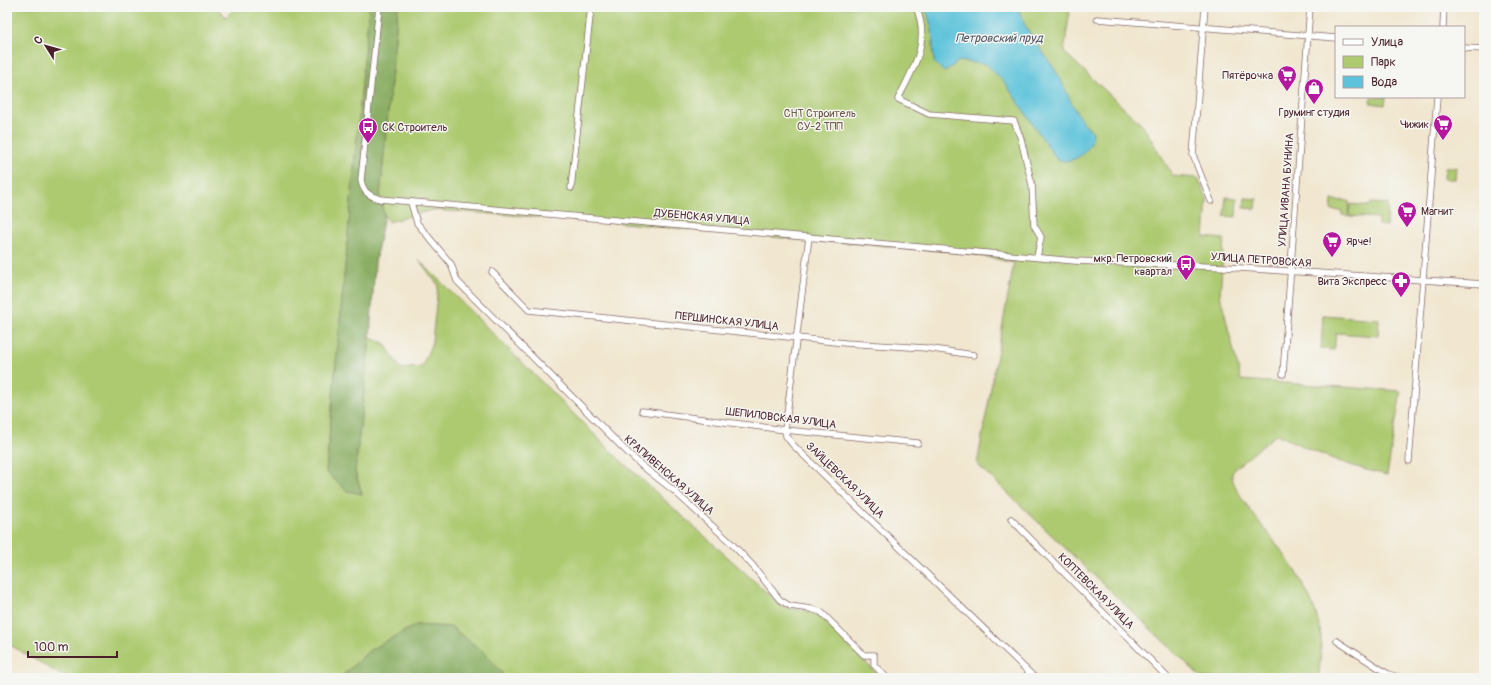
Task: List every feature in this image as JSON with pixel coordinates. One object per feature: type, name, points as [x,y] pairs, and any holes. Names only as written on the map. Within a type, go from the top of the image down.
[{"type":"street","name":"ДУБЕНСКАЯ УЛИЦА","points":[[379,7],[361,174],[362,185],[367,194],[380,199],[411,203],[1037,256]]},
{"type":"street","points":[[571,188],[591,7]]},
{"type":"street","points":[[916,7],[922,37],[920,52],[898,99],[929,114],[1014,121],[1021,139],[1032,185],[1034,225],[1041,237],[1037,256]]},
{"type":"street","points":[[1205,7],[1193,155],[1211,201]]},
{"type":"street","name":"УЛИЦА ИВАНА БУНИНА","points":[[1283,374],[1289,272],[1310,7]]},
{"type":"street","points":[[1443,26],[1444,7]]},
{"type":"street","points":[[1097,19],[1204,26],[1335,38]]},
{"type":"street","points":[[1465,48],[1484,49]]},
{"type":"street","points":[[1409,461],[1437,98]]},
{"type":"street","name":"КРАПИВЕНСКАЯ УЛИЦА","points":[[411,203],[417,223],[451,264],[457,281],[622,447],[641,465],[673,490],[730,542],[753,566],[780,600],[790,606],[821,612],[864,654],[874,656],[874,665],[887,678]]},
{"type":"street","points":[[785,430],[810,237]]},
{"type":"street","name":"УЛИЦА ПЕТРОВСКАЯ","points":[[1037,256],[1113,264],[1225,267],[1484,284]]},
{"type":"street","name":"ПЕРШИНСКАЯ УЛИЦА","points":[[492,272],[529,310],[796,338],[926,348],[974,355]]},
{"type":"street","name":"ШЕПИЛОВСКАЯ УЛИЦА","points":[[642,411],[785,430],[918,443]]},
{"type":"street","name":"ЗАЙЦЕВСКАЯ УЛИЦА","points":[[785,430],[786,436],[793,445],[1035,678]]},
{"type":"street","name":"КОПТЕВСКАЯ УЛИЦА","points":[[1011,519],[1168,678]]},
{"type":"street","points":[[1337,641],[1388,674],[1402,678]]},
{"type":"green space","points":[[7,7],[216,7],[226,17],[236,7],[369,7],[326,472],[362,493],[355,471],[370,338],[384,343],[401,369],[422,367],[432,342],[438,285],[419,260],[618,458],[783,607],[812,611],[818,614],[881,678],[501,678],[503,674],[451,628],[416,625],[370,650],[340,678],[66,678],[7,643]]},
{"type":"green space","points":[[369,7],[398,7],[380,196],[384,215],[375,263],[370,338],[355,471],[362,494],[347,491],[326,472]]},
{"type":"green space","name":"СНТ Строитель СУ-2 ТПП","points":[[398,7],[1075,7],[1070,9],[1064,52],[1143,126],[1173,176],[1198,178],[1207,199],[1204,237],[1224,239],[1220,295],[1241,380],[1401,391],[1387,475],[1359,468],[1330,458],[1277,434],[1235,468],[1232,473],[1236,488],[1241,497],[1287,558],[1313,605],[1321,635],[1319,678],[1202,678],[977,464],[1014,263],[963,252],[784,238],[602,221],[432,210],[388,222],[384,215],[380,196]]},
{"type":"green space","points":[[1371,98],[1386,98],[1385,105],[1370,103]]},
{"type":"green space","points":[[1445,167],[1456,167],[1455,179],[1444,179]]},
{"type":"green space","points":[[1226,197],[1237,198],[1236,217],[1224,216]]},
{"type":"green space","points":[[1245,198],[1257,199],[1256,209],[1244,208]]},
{"type":"green space","points":[[1332,200],[1349,201],[1348,216],[1342,215],[1342,211],[1331,210]]},
{"type":"green space","points":[[1371,203],[1388,204],[1387,226],[1378,225],[1378,218],[1349,216],[1350,204],[1370,206]]},
{"type":"green space","points":[[1323,315],[1379,319],[1378,336],[1336,333],[1334,350],[1321,349]]},
{"type":"green space","points":[[416,625],[451,627],[484,652],[503,674],[501,678],[340,678],[370,650]]},
{"type":"water","name":"Петровский пруд","points":[[925,7],[1018,7],[1025,24],[1035,41],[1057,73],[1076,112],[1086,126],[1093,132],[1090,145],[1082,155],[1070,160],[1057,160],[1005,83],[986,64],[959,61],[944,72],[934,62],[932,28]]},
{"type":"place","name":"Пятёрочка","points":[[1287,92]]},
{"type":"place","name":"Груминг студия","points":[[1314,105]]},
{"type":"place","name":"Чижик","points":[[1443,141]]},
{"type":"place","name":"СК Строитель","points":[[368,144]]},
{"type":"place","name":"Магнит","points":[[1407,228]]},
{"type":"place","name":"Ярче!","points":[[1332,258]]},
{"type":"place","name":"мкр. Петровский квартал","points":[[1186,281]]},
{"type":"place","name":"Вита Экспресс","points":[[1401,298]]}]
